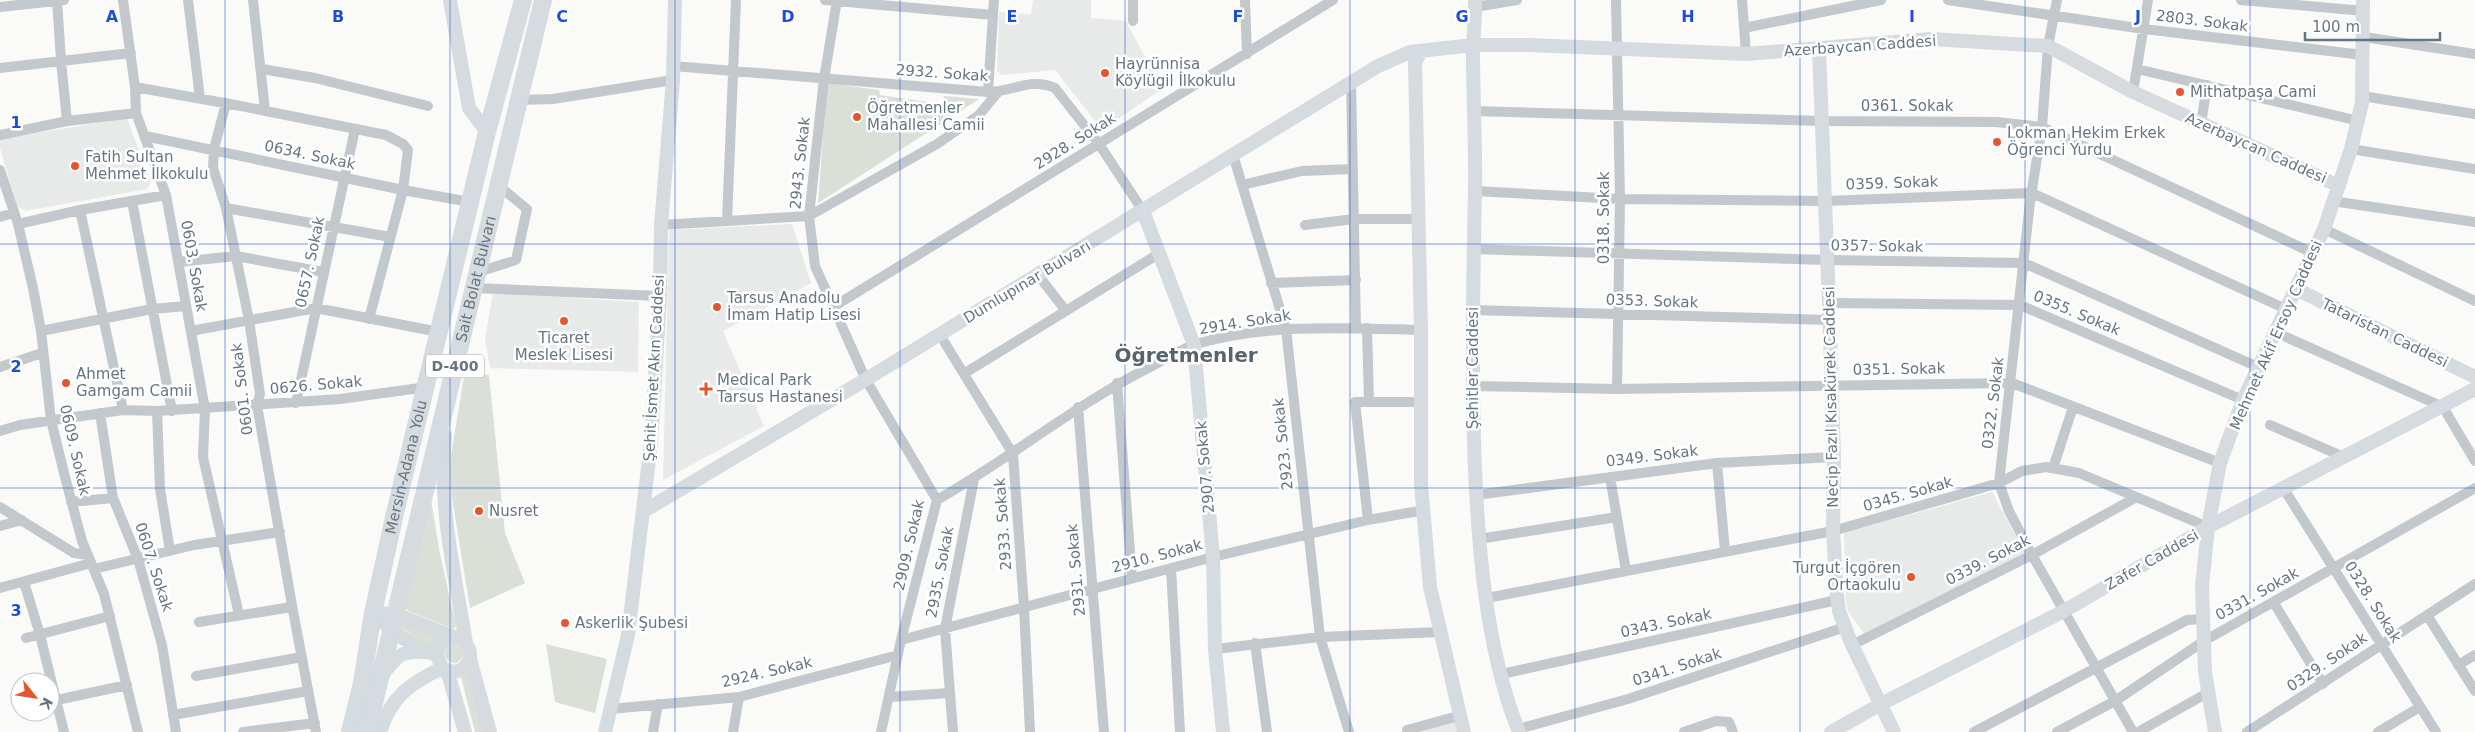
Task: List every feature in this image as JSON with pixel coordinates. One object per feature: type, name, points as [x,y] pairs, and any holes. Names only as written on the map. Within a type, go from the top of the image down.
[{"type":"highway","name":"Mersin-Adana Yolu","points":[[350,732],[362,683],[373,613],[395,513],[427,387],[487,132],[523,0]]},
{"type":"highway","name":"Sait Bolat Bulvarı","points":[[367,732],[543,0]]},
{"type":"street","points":[[0,7],[60,0],[60,61],[67,121]]},
{"type":"street","name":"0603. Sokak","points":[[123,0],[135,87],[136,113],[166,195],[205,409],[203,457],[239,616]]},
{"type":"street","points":[[188,0],[200,98]]},
{"type":"street","points":[[253,0],[265,110]]},
{"type":"street","points":[[450,0],[469,108],[487,132]]},
{"type":"street","name":"Şehit İsmet Akın Caddesi","points":[[606,732],[628,635],[651,443],[660,296],[660,224],[673,73],[675,0]]},
{"type":"street","points":[[727,221],[736,0]]},
{"type":"street","points":[[825,0],[993,15]]},
{"type":"street","name":"2943. Sokak","points":[[837,0],[824,79],[809,216],[815,266],[866,380]]},
{"type":"street","points":[[660,224],[809,216],[937,144],[979,115],[993,92],[994,0]]},
{"type":"street","points":[[1133,0],[1133,21]]},
{"type":"street","points":[[1245,0],[1247,54]]},
{"type":"street","name":"2928. Sokak","points":[[833,307],[1333,0]]},
{"type":"street","points":[[1475,3],[1517,0]]},
{"type":"street","name":"0318. Sokak","points":[[1616,0],[1620,198],[1617,389]]},
{"type":"street","points":[[1742,0],[1746,54]]},
{"type":"street","points":[[1744,28],[1881,0]]},
{"type":"street","name":"2803. Sokak","points":[[1948,0],[2144,28],[2363,56]]},
{"type":"street","name":"0322. Sokak","points":[[2057,0],[2048,46],[2042,127],[2032,193],[2012,383],[1999,483],[2009,511],[2032,555],[2133,732]]},
{"type":"street","points":[[2133,92],[2148,0]]},
{"type":"street","points":[[2241,0],[2363,6]]},
{"type":"street","name":"Şehitler Caddesi","points":[[1475,3],[1473,45],[1475,191],[1472,386],[1476,495],[1479,539],[1489,621],[1518,730]]},
{"type":"street","name":"Mehmet Akif Ersoy Caddesi","points":[[2215,732],[2204,672],[2202,586],[2208,527],[2220,463],[2243,400],[2324,229],[2351,149],[2359,120],[2362,96],[2363,6]]},
{"type":"street","points":[[2364,37],[2475,54]]},
{"type":"street","name":"Azerbaycan Caddesi","points":[[1415,52],[1473,45],[1616,48],[1746,54],[1819,50],[1931,39],[2048,46],[2133,92],[2339,186]]},
{"type":"street","name":"Necip Fazıl Kısakürek Caddesi","points":[[1819,50],[1830,320],[1834,457],[1833,530],[1837,600],[1852,646],[1894,732]]},
{"type":"street","points":[[1415,52],[1421,330],[1421,484],[1430,587],[1458,716],[1464,732]]},
{"type":"street","name":"Dumlupınar Bulvarı","points":[[644,511],[866,380],[1351,82],[1378,66],[1415,52]]},
{"type":"street","points":[[0,68],[131,53]]},
{"type":"street","points":[[262,69],[315,78],[428,106]]},
{"type":"street","points":[[2137,70],[2359,120]]},
{"type":"street","name":"2932. Sokak","points":[[519,100],[553,99],[673,73],[734,71],[993,92],[1036,82],[1055,88],[1099,144],[1143,211]]},
{"type":"street","points":[[1351,82],[1356,328]]},
{"type":"street","points":[[2202,124],[2207,85]]},
{"type":"street","points":[[135,87],[265,110],[386,135],[403,144],[408,150],[403,190],[369,319]]},
{"type":"street","points":[[2362,96],[2475,114]]},
{"type":"street","name":"0601. Sokak","points":[[226,103],[214,149],[213,168],[226,208],[249,320],[260,394],[257,406],[292,607],[316,727]]},
{"type":"street","name":"0361. Sokak","points":[[1473,111],[1822,121],[1996,122],[2042,127],[2313,252]]},
{"type":"street","points":[[0,135],[67,121],[136,113]]},
{"type":"street","name":"0657. Sokak","points":[[296,402],[343,177],[355,129]]},
{"type":"street","name":"0634. Sokak","points":[[144,136],[214,149],[403,190],[470,202]]},
{"type":"street","points":[[2351,149],[2475,169]]},
{"type":"street","name":"2923. Sokak","points":[[1234,155],[1286,329],[1320,636],[1349,732]]},
{"type":"street","points":[[1242,185],[1302,171],[1353,169]]},
{"type":"street","name":"0609. Sokak","points":[[0,170],[18,224],[41,331],[51,420],[71,502],[104,594],[138,732]]},
{"type":"street","points":[[476,280],[516,260],[528,209],[498,186]]},
{"type":"street","name":"0359. Sokak","points":[[1475,191],[1620,198],[1826,201],[2032,193],[2286,310]]},
{"type":"street","points":[[18,224],[80,210],[166,195]]},
{"type":"street","points":[[132,201],[172,411]]},
{"type":"street","points":[[2332,201],[2475,222]]},
{"type":"street","points":[[226,208],[390,238]]},
{"type":"street","points":[[80,210],[123,410]]},
{"type":"street","name":"2907. Sokak","points":[[1143,211],[1194,345],[1213,557],[1215,649],[1223,732]]},
{"type":"street","points":[[0,217],[14,213]]},
{"type":"street","points":[[1305,225],[1354,219],[1419,219]]},
{"type":"street","points":[[2324,229],[2475,301]]},
{"type":"street","name":"0357. Sokak","points":[[1473,249],[1827,260],[2024,263],[2258,367]]},
{"type":"street","points":[[965,373],[1160,253]]},
{"type":"street","points":[[178,262],[236,256],[323,272]]},
{"type":"street","points":[[1038,275],[1066,311]]},
{"type":"street","points":[[476,280],[660,296]]},
{"type":"street","points":[[1271,283],[1356,280]]},
{"type":"street","name":"Tataristan Caddesi","points":[[2296,289],[2475,377]]},
{"type":"street","name":"0355. Sokak","points":[[1829,303],[2020,305],[2243,400]]},
{"type":"street","points":[[41,331],[152,309],[186,306]]},
{"type":"street","points":[[191,331],[316,308],[439,332]]},
{"type":"street","name":"0353. Sokak","points":[[1473,310],[1830,320]]},
{"type":"street","points":[[1368,328],[1369,402]]},
{"type":"street","name":"2914. Sokak","points":[[937,500],[1013,454],[1078,407],[1117,383],[1194,345],[1286,329],[1368,328],[1421,330]]},
{"type":"street","points":[[2275,332],[2443,407],[2475,461]]},
{"type":"street","name":"2933. Sokak","points":[[940,334],[1013,454],[1024,607],[1030,732]]},
{"type":"street","points":[[0,367],[42,353]]},
{"type":"street","name":"2909. Sokak","points":[[866,380],[937,500],[901,640],[881,732]]},
{"type":"street","points":[[1117,383],[1132,578]]},
{"type":"street","name":"0351. Sokak","points":[[1472,386],[1617,389],[2012,383],[2220,463]]},
{"type":"street","name":"0626. Sokak","points":[[0,431],[51,420],[123,410],[157,412],[340,400],[427,387]]},
{"type":"street","points":[[380,677],[396,656],[409,650],[458,671],[468,665],[470,660],[471,654],[461,640],[446,519],[442,464],[450,389]]},
{"type":"street","name":"Zafer Caddesi","points":[[1830,732],[1880,704],[2064,611],[2208,527],[2475,389]]},
{"type":"street","points":[[1368,520],[1355,402],[1421,402]]},
{"type":"street","name":"2931. Sokak","points":[[1078,407],[1104,732]]},
{"type":"street","points":[[2053,468],[2073,407]]},
{"type":"street","points":[[157,412],[160,489],[170,551]]},
{"type":"street","name":"0607. Sokak","points":[[100,413],[113,498],[138,559],[162,645],[176,732]]},
{"type":"street","points":[[2270,425],[2344,457]]},
{"type":"street","name":"0349. Sokak","points":[[1476,495],[1717,463],[1834,457]]},
{"type":"street","points":[[1717,463],[1726,551]]},
{"type":"street","name":"0345. Sokak","points":[[1487,598],[1833,530],[1999,483],[2022,471],[2046,467],[2079,473],[2208,527]]},
{"type":"street","points":[[1610,477],[1626,570]]},
{"type":"street","name":"2935. Sokak","points":[[953,732],[945,629],[974,479]]},
{"type":"street","name":"0331. Sokak","points":[[2057,732],[2115,701],[2204,641],[2475,488]]},
{"type":"street","name":"0328. Sokak","points":[[2284,489],[2436,732]]},
{"type":"street","points":[[0,496],[2,508],[91,562]]},
{"type":"street","points":[[71,502],[113,498]]},
{"type":"street","name":"0339. Sokak","points":[[1852,646],[2032,555],[2135,498]]},
{"type":"street","name":"2910. Sokak","points":[[901,640],[1213,557],[1308,536],[1368,520],[1424,510]]},
{"type":"street","points":[[1479,539],[1617,517]]},
{"type":"street","points":[[0,526],[22,520]]},
{"type":"street","points":[[0,588],[91,562],[138,559],[221,541],[280,532]]},
{"type":"street","points":[[1171,568],[1180,732]]},
{"type":"street","points":[[24,582],[50,672]]},
{"type":"street","name":"0329. Sokak","points":[[2247,732],[2475,584]]},
{"type":"street","name":"0343. Sokak","points":[[1502,674],[1837,600]]},
{"type":"street","points":[[2274,603],[2323,684]]},
{"type":"street","points":[[199,622],[292,607]]},
{"type":"street","points":[[373,613],[393,621],[461,640]]},
{"type":"street","points":[[2427,615],[2475,691]]},
{"type":"street","points":[[26,638],[110,616]]},
{"type":"street","points":[[1974,732],[2187,620],[2203,619]]},
{"type":"street","points":[[393,621],[438,661],[465,732]]},
{"type":"street","name":"0341. Sokak","points":[[1518,730],[1628,700],[1845,627]]},
{"type":"street","points":[[1215,649],[1320,636],[1440,632]]},
{"type":"street","points":[[380,732],[402,691],[438,661],[441,644],[445,640],[461,640]]},
{"type":"street","points":[[1254,643],[1267,732]]},
{"type":"street","points":[[2458,665],[2475,654]]},
{"type":"street","name":"2924. Sokak","points":[[611,709],[739,697],[898,656]]},
{"type":"street","points":[[196,676],[302,657]]},
{"type":"street","points":[[470,660],[490,732]]},
{"type":"street","points":[[341,732],[362,683]]},
{"type":"street","points":[[60,699],[126,685]]},
{"type":"street","points":[[173,715],[308,691]]},
{"type":"street","points":[[2138,732],[2209,692]]},
{"type":"street","points":[[889,697],[950,693]]},
{"type":"street","points":[[733,732],[739,697]]},
{"type":"street","points":[[653,732],[658,704]]},
{"type":"street","points":[[2378,732],[2420,707]]},
{"type":"street","points":[[60,714],[64,732]]},
{"type":"street","points":[[1408,732],[1407,730],[1458,716]]},
{"type":"street","points":[[1684,732],[1722,720],[1729,722],[1733,732]]},
{"type":"street","points":[[243,732],[316,727]]},
{"type":"shaded area","name":"Hayrünnisa Köylügil İlkokulu","points":[[1033,0],[1091,0],[1091,18],[1126,21],[1162,89],[1102,130],[1055,70],[1002,75],[997,71],[999,12],[1031,14]]},
{"type":"shaded area","points":[[827,83],[879,90],[880,95],[943,104],[944,96],[979,99],[818,203]]},
{"type":"shaded area","name":"Fatih Sultan Mehmet İlkokulu","points":[[127,118],[151,183],[147,189],[26,211],[17,206],[0,148],[0,139]]},
{"type":"shaded area","points":[[792,224],[811,283],[723,331],[764,426],[663,480],[669,230]]},
{"type":"shaded area","name":"Ticaret Meslek Lisesi","points":[[493,293],[639,302],[638,372],[490,368],[485,339]]},
{"type":"shaded area","points":[[465,371],[489,375],[505,533],[525,583],[470,608],[448,473]]},
{"type":"shaded area","name":"Turgut İçgören Ortaokulu","points":[[1992,492],[2025,553],[1865,635],[1848,611],[1844,533]]},
{"type":"shaded area","points":[[430,493],[439,549],[456,626],[454,629],[408,611],[405,607]]},
{"type":"shaded area","points":[[399,622],[440,637],[432,650],[399,626]]},
{"type":"shaded area","points":[[546,644],[607,659],[595,713],[555,702]]},
{"type":"shaded area","points":[[450,645],[458,645],[463,650],[461,661],[450,663],[445,658],[445,650]]},
{"type":"shaded area","points":[[469,673],[483,732],[475,732],[461,677]]},
{"type":"shaded area","points":[[1455,721],[1459,732],[1414,732]]},
{"type":"place","name":"Hayrünnisa Köylügil İlkokulu","points":[[1105,73]]},
{"type":"place","name":"Mithatpaşa Cami","points":[[2180,92]]},
{"type":"place","name":"Öğretmenler Mahallesi Camii","points":[[857,117]]},
{"type":"place","name":"Lokman Hekim Erkek Öğrenci Yurdu","points":[[1997,142]]},
{"type":"place","name":"Fatih Sultan Mehmet İlkokulu","points":[[75,166]]},
{"type":"place","name":"Tarsus Anadolu İmam Hatip Lisesi","points":[[717,307]]},
{"type":"place","name":"Ticaret Meslek Lisesi","points":[[564,321]]},
{"type":"place","name":"Ahmet Gamgam Camii","points":[[66,383]]},
{"type":"place","name":"Medical Park Tarsus Hastanesi","points":[[706,389]]},
{"type":"place","name":"Nusret","points":[[479,511]]},
{"type":"place","name":"Turgut İçgören Ortaokulu","points":[[1911,577]]},
{"type":"place","name":"Askerlik Şubesi","points":[[565,623]]},
{"type":"district","name":"Öğretmenler","points":[[1186,355]]}]
